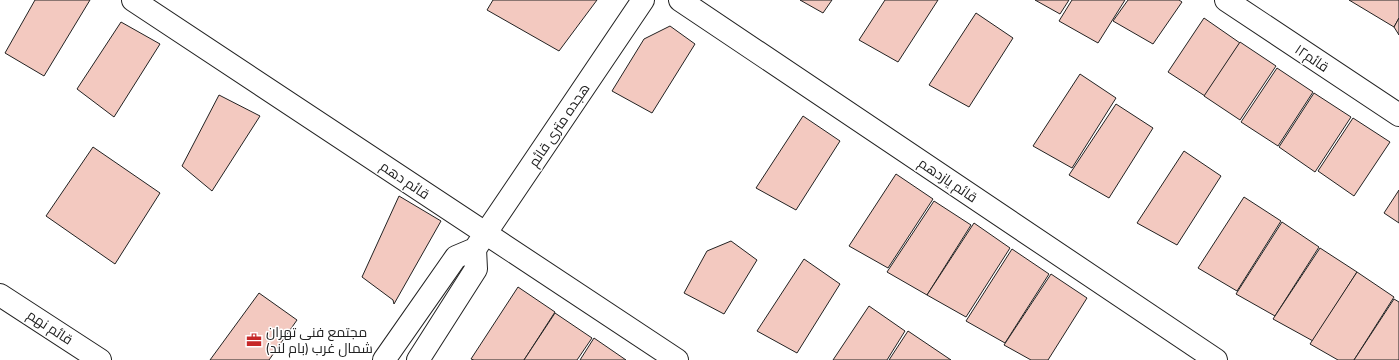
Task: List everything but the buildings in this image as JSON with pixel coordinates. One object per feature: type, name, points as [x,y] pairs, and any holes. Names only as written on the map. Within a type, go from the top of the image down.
[{"type":"street","name":"قائم دهم","points":[[133,0],[480,241],[677,360]]},
{"type":"street","name":"هجده متری قائم","points":[[480,241],[643,0]]},
{"type":"street","name":"قائم یازدهم","points":[[680,0],[1216,360]]},
{"type":"street","name":"قائم۱۲","points":[[1226,0],[1399,115]]},
{"type":"street","points":[[384,360],[456,257],[480,241]]},
{"type":"street","points":[[418,360],[476,269],[480,241]]},
{"type":"street","name":"قائم نهم","points":[[0,295],[100,360]]},
{"type":"place","name":"مجتمع فنی تهران شمال غرب (بام لند)","points":[[254,340]]}]
